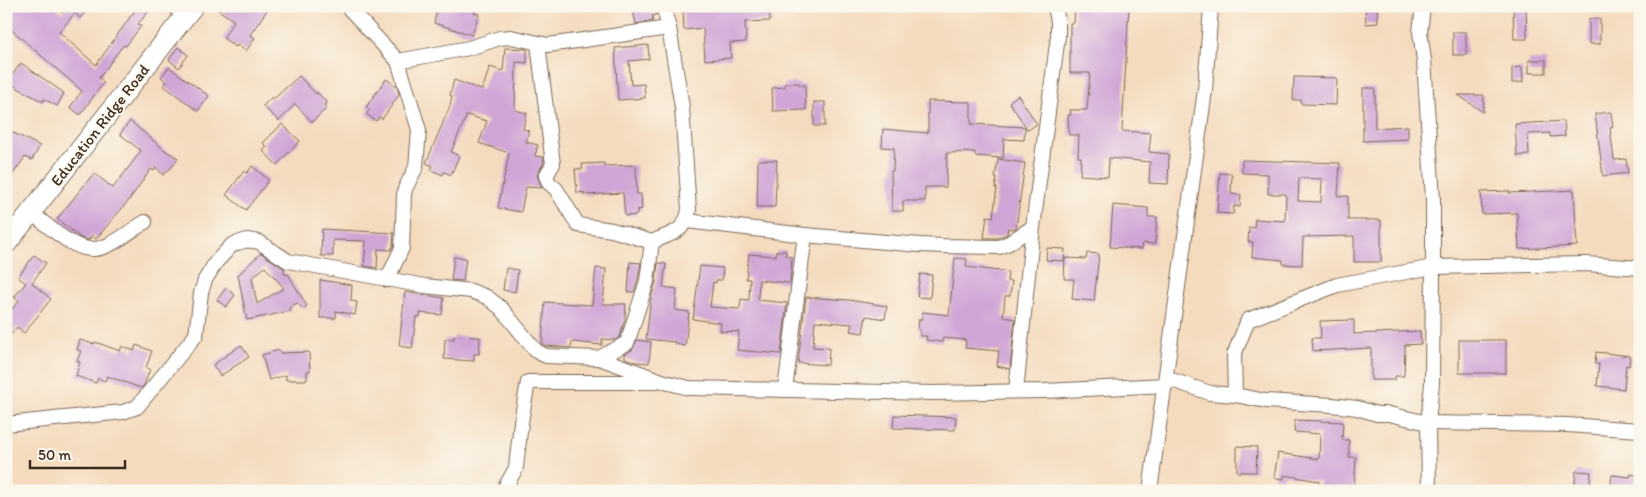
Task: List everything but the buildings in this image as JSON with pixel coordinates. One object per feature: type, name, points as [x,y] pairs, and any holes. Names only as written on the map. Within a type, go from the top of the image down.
[{"type":"main road","name":"Education Ridge Road","points":[[6,244],[184,9]]},
{"type":"street","points":[[347,6],[398,61],[419,130],[416,167],[405,189],[402,248],[387,280]]},
{"type":"street","points":[[538,44],[553,164],[546,176],[550,183],[556,189],[578,225],[612,230],[652,242],[683,227],[687,221],[689,210],[682,107],[669,28],[663,6]]},
{"type":"street","points":[[1016,391],[1033,227],[1058,36],[1055,6]]},
{"type":"street","points":[[1150,491],[1205,90],[1211,6]]},
{"type":"street","points":[[1423,6],[1420,32],[1424,60],[1433,199],[1432,383],[1428,423],[1429,491]]},
{"type":"street","points":[[398,61],[469,48],[500,38],[512,38],[538,44],[562,43],[669,28]]},
{"type":"street","points":[[31,213],[70,242],[82,248],[94,249],[110,244],[144,222]]},
{"type":"street","points":[[687,221],[805,235],[920,245],[999,246],[1009,244],[1033,227]]},
{"type":"street","points":[[785,390],[805,235]]},
{"type":"street","points":[[6,424],[123,412],[137,407],[196,335],[201,293],[205,280],[216,262],[232,245],[247,240],[259,242],[288,260],[387,280],[471,291],[487,297],[501,308],[536,351],[546,356],[599,358],[665,382],[689,388],[933,393],[1044,391],[1166,381],[1210,392],[1266,401],[1332,404],[1428,423],[1566,425],[1640,430]]},
{"type":"street","points":[[599,358],[627,343],[647,281],[652,242]]},
{"type":"street","points":[[1235,395],[1234,355],[1248,320],[1337,286],[1433,266],[1586,264],[1640,268]]},
{"type":"street","points":[[503,491],[516,468],[528,382],[665,382]]}]
